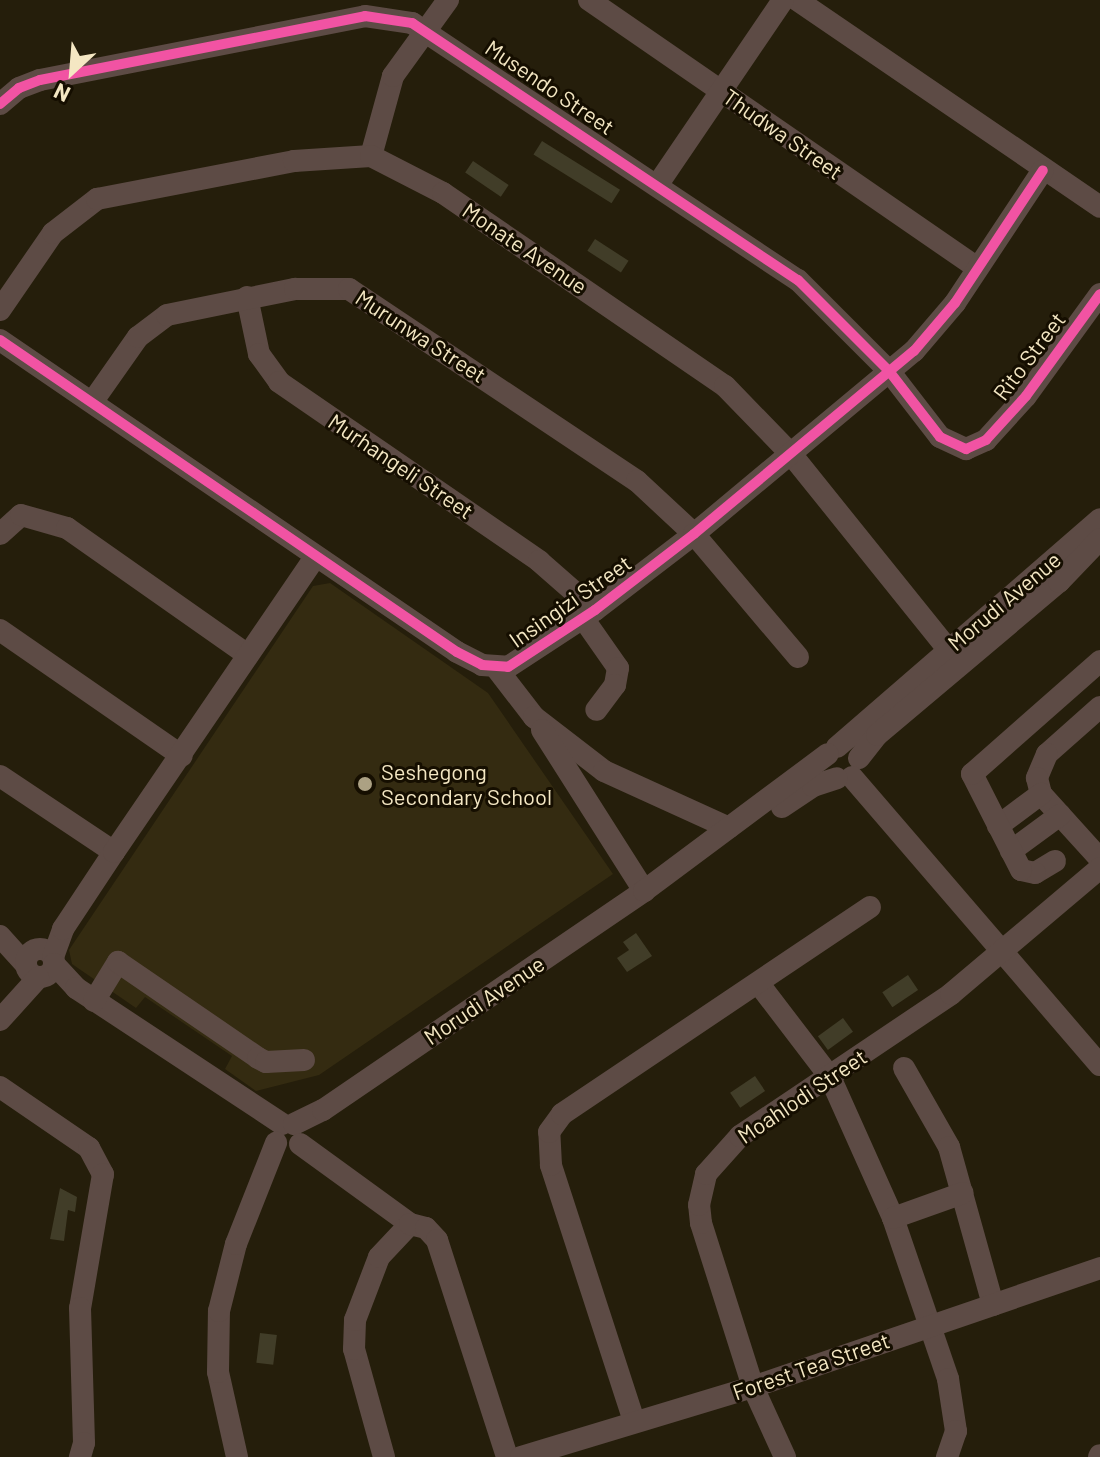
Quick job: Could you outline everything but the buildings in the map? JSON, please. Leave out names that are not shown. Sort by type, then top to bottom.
[{"type":"street","points":[[0,310],[53,233],[97,199],[294,161],[371,156],[393,76],[448,0]]},
{"type":"street","name":"Thudwa Street","points":[[589,0],[977,268]]},
{"type":"street","points":[[658,184],[783,0]]},
{"type":"street","points":[[797,0],[1100,207]]},
{"type":"street","name":"Musendo Street","points":[[0,104],[19,88],[40,80],[365,16],[394,17],[426,30],[813,291],[889,371],[940,437],[966,449],[986,440]]},
{"type":"street","name":"Monate Avenue","points":[[371,156],[443,193],[725,386],[791,454],[954,656]]},
{"type":"street","name":"Insingizi Street","points":[[0,340],[457,652],[497,669],[521,661],[589,614],[694,534],[889,371],[939,325],[1043,170]]},
{"type":"street","name":"Murunwa Street","points":[[93,401],[119,360],[154,322],[247,297],[323,286],[359,294],[637,481],[694,534],[798,657]]},
{"type":"street","name":"Rito Street","points":[[986,440],[1026,396],[1100,294]]},
{"type":"street","name":"Murhangeli Street","points":[[247,297],[259,354],[279,382],[539,561],[589,614],[618,668],[615,685],[596,710]]},
{"type":"street","points":[[0,534],[21,515],[67,528],[248,655]]},
{"type":"street","name":"Morudi Avenue","points":[[237,1457],[222,1400],[218,1327],[228,1267],[266,1174],[288,1136],[644,891],[805,790],[849,771],[877,735],[954,656],[1100,519]]},
{"type":"street","name":"Morudi Avenue","points":[[644,891],[954,656],[1059,582],[1100,539]]},
{"type":"street","points":[[0,1020],[316,556]]},
{"type":"street","points":[[0,630],[182,756]]},
{"type":"street","points":[[1055,861],[1028,873],[1011,851],[972,782],[977,765],[1100,661]]},
{"type":"street","points":[[497,669],[534,717],[644,891]]},
{"type":"street","points":[[1100,707],[1040,762],[1041,794],[1100,859]]},
{"type":"street","points":[[534,717],[604,771],[729,828]]},
{"type":"street","points":[[849,771],[828,771],[832,751],[848,746],[849,771],[1100,1065]]},
{"type":"street","points":[[0,776],[114,852]]},
{"type":"street","points":[[998,826],[1041,794]]},
{"type":"street","points":[[1011,851],[1060,815]]},
{"type":"street","name":"Moahlodi Street","points":[[785,1457],[753,1387],[701,1223],[700,1189],[724,1149],[1002,953],[1100,868]]},
{"type":"street","points":[[634,1421],[547,1150],[549,1132],[562,1114],[870,907]]},
{"type":"street","points":[[0,936],[437,1240],[507,1457]]},
{"type":"street","points":[[85,994],[118,962],[258,1058],[266,1062],[304,1060]]},
{"type":"street","points":[[759,984],[830,1077],[893,1218],[931,1325],[956,1414],[956,1431],[947,1457]]},
{"type":"street","points":[[904,1068],[949,1147],[993,1305]]},
{"type":"street","points":[[0,1087],[96,1155],[102,1188],[80,1308],[84,1443],[80,1457]]},
{"type":"street","points":[[893,1218],[963,1193]]},
{"type":"street","points":[[384,1457],[354,1349],[355,1320],[379,1257],[418,1226]]},
{"type":"street","name":"Forest Tea Street","points":[[521,1457],[753,1387],[1100,1268]]},
{"type":"shaded area","name":"Seshegong Secondary School","points":[[330,583],[488,693],[613,874],[319,1075],[256,1091],[225,1069],[232,1056],[145,997],[136,1008],[72,964],[69,950],[313,586]]},
{"type":"cycle path","points":[[0,104],[19,88],[40,80],[365,16],[412,23],[798,280],[889,371],[940,437],[966,449],[986,440],[1026,396],[1100,294]]},
{"type":"cycle path","points":[[0,340],[457,652],[482,665],[508,667],[595,610],[694,534],[914,351],[955,303],[1043,170]]},
{"type":"place","name":"Seshegong Secondary School","points":[[365,784]]}]
